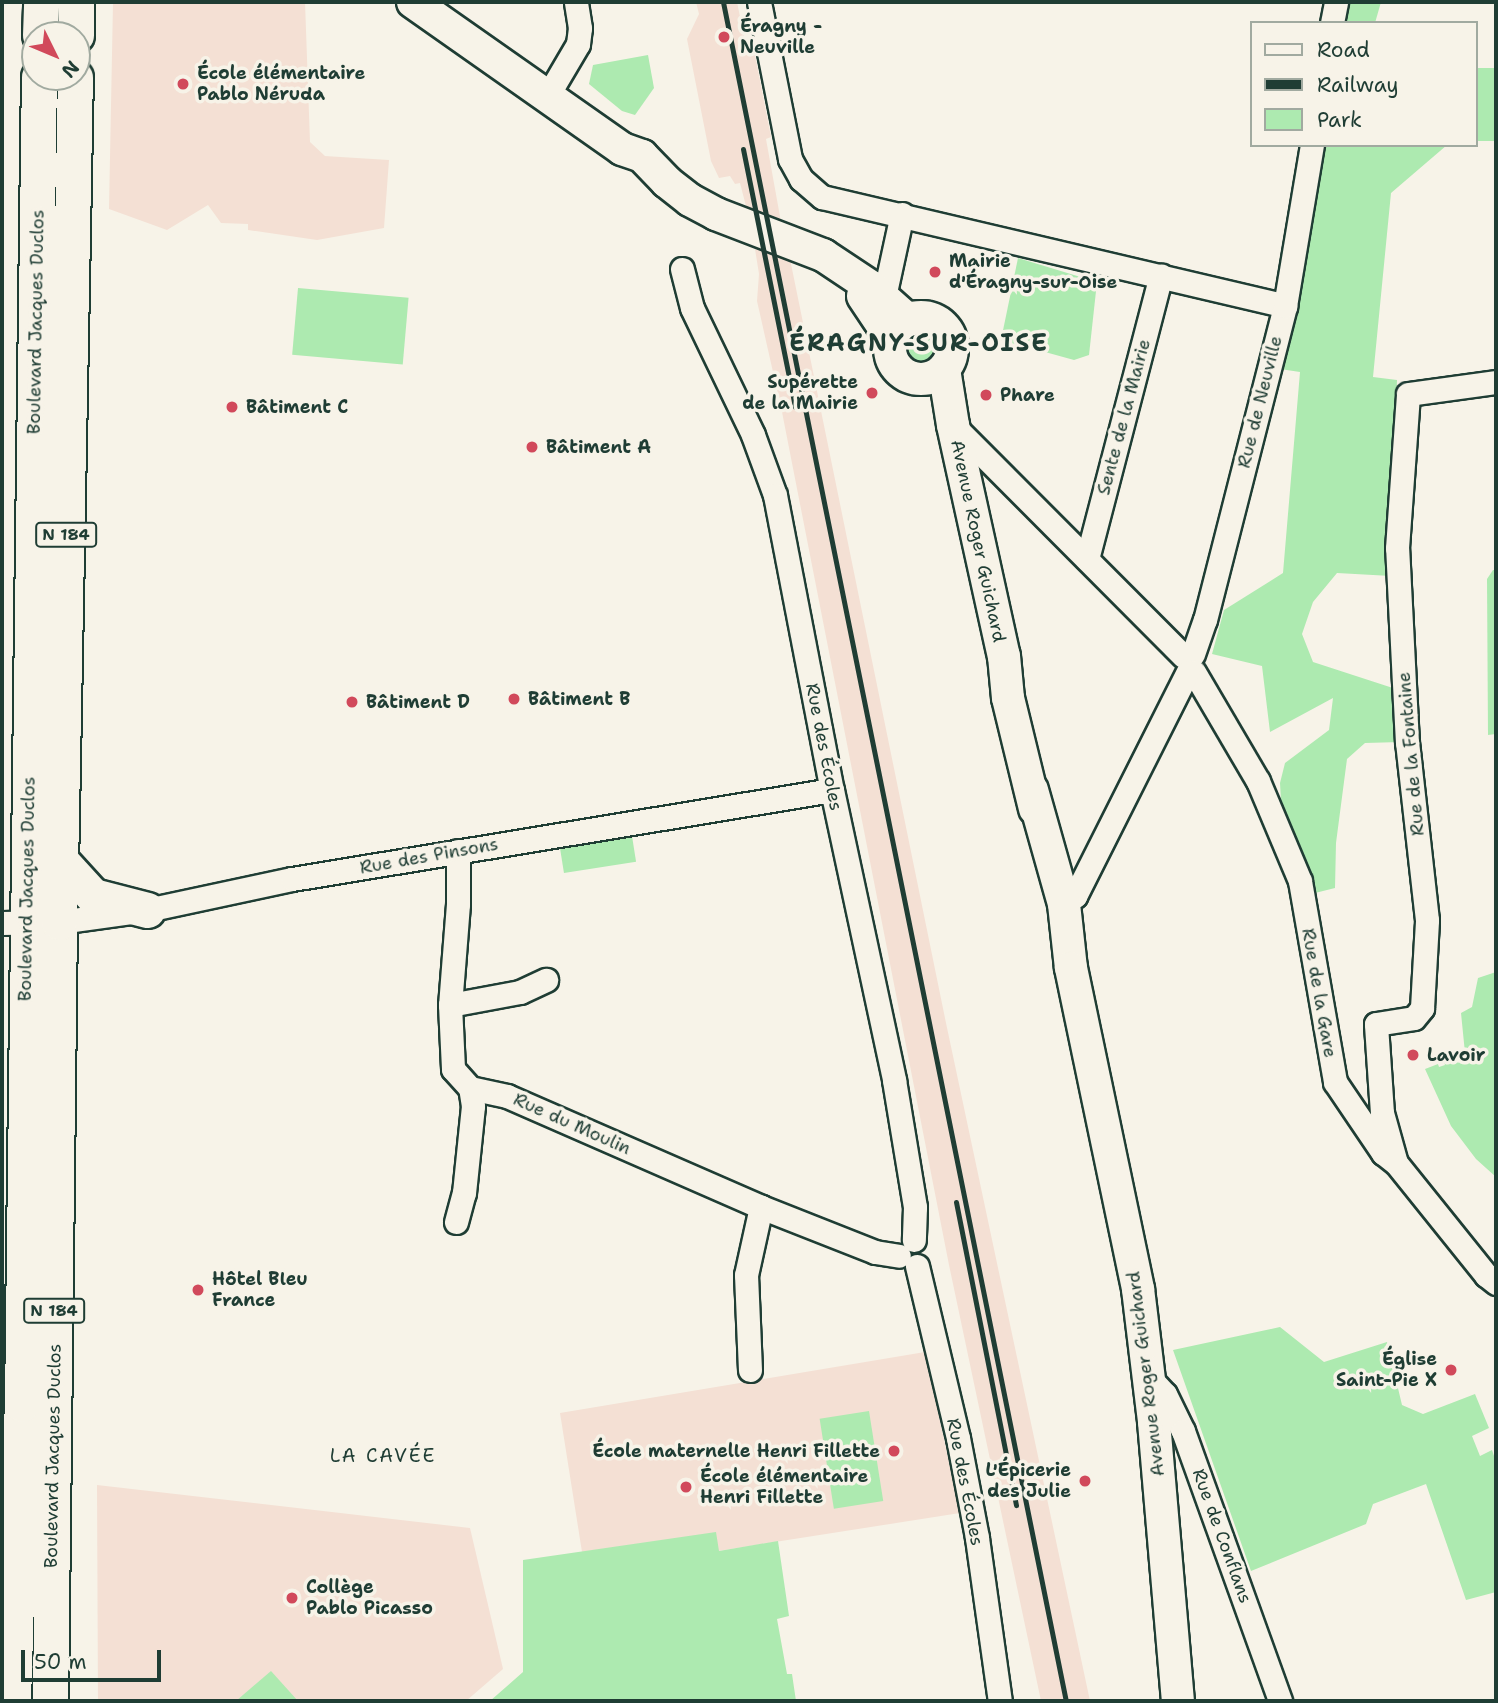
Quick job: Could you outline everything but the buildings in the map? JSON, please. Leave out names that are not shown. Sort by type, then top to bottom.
[{"type":"main road","points":[[40,21],[41,2]]},
{"type":"main road","points":[[76,2],[76,21]]},
{"type":"main road","points":[[413,2],[622,149],[642,156],[667,182],[690,200],[716,214],[823,254],[884,298],[900,329],[891,357],[901,372],[919,379],[936,374],[952,350],[946,330],[929,318],[900,329]]},
{"type":"main road","name":"Boulevard Jacques Duclos","points":[[12,1701],[22,1404],[23,926],[28,848],[39,91]]},
{"type":"main road","name":"Boulevard Jacques Duclos","points":[[23,926],[61,861],[75,91]]},
{"type":"main road","points":[[622,149],[631,167],[692,214],[717,227],[791,252],[846,282],[900,329]]},
{"type":"main road","name":"Avenue Roger Guichard","points":[[936,374],[953,425],[1004,656],[1008,698],[1064,902],[1071,968],[1138,1289],[1149,1377],[1178,1701]]},
{"type":"main road","name":"Avenue Roger Guichard","points":[[1030,779],[1049,906],[1071,968]]},
{"type":"main road","points":[[61,861],[93,896],[147,910]]},
{"type":"main road","points":[[1044,867],[1055,900],[1064,902]]},
{"type":"main road","name":"Boulevard Jacques Duclos","points":[[23,926],[58,1001],[50,1701]]},
{"type":"street","points":[[548,95],[571,61],[578,44],[580,28],[576,2]]},
{"type":"street","points":[[760,2],[793,169],[822,197],[838,203],[902,214],[1285,306]]},
{"type":"street","points":[[1332,21],[1336,2]]},
{"type":"street","name":"Rue de Neuville","points":[[1064,902],[1075,896],[1189,664],[1205,620],[1285,306],[1312,147]]},
{"type":"street","points":[[884,298],[902,214]]},
{"type":"street","name":"Rue des Écoles","points":[[682,269],[692,307],[715,361],[753,435],[775,495],[832,790],[894,1080],[915,1207],[910,1254],[958,1438],[977,1538],[1000,1701]]},
{"type":"street","name":"Sente de la Mairie","points":[[1087,559],[1160,275]]},
{"type":"street","name":"Rue de la Fontaine","points":[[1396,1164],[1382,1113],[1376,1024],[1414,1018],[1422,1008],[1427,933],[1407,743],[1397,548],[1408,394],[1496,382]]},
{"type":"street","name":"Rue de la Gare","points":[[953,425],[1189,664],[1258,781],[1300,881],[1335,1082],[1383,1153],[1396,1164],[1486,1275],[1496,1283]]},
{"type":"street","name":"Rue des Pinsons","points":[[23,926],[147,910],[252,887],[832,790]]},
{"type":"street","points":[[456,1222],[464,1193],[473,1106],[470,1088],[453,1069],[450,1005],[458,904],[458,851]]},
{"type":"street","points":[[450,1005],[520,992],[546,980]]},
{"type":"street","name":"Rue du Moulin","points":[[470,1088],[507,1096],[761,1207],[875,1252],[910,1254]]},
{"type":"street","points":[[750,1370],[746,1275],[761,1207]]},
{"type":"street","name":"Rue de Conflans","points":[[1149,1377],[1166,1394],[1183,1431],[1280,1701]]},
{"type":"shaded area","points":[[113,2],[305,2],[310,142],[325,156],[389,160],[384,228],[317,240],[248,230],[248,224],[221,223],[208,205],[167,230],[109,209]]},
{"type":"shaded area","points":[[696,2],[737,2],[747,51],[754,50],[771,137],[766,139],[781,222],[747,210],[740,183],[735,184],[730,176],[719,178],[711,161],[687,39],[699,14]]},
{"type":"shaded area","points":[[755,249],[790,259],[946,1023],[1090,1701],[1041,1701],[949,1265],[782,412],[757,301],[759,274]]},
{"type":"shaded area","points":[[925,1352],[960,1513],[718,1551],[715,1533],[582,1552],[560,1413]]},
{"type":"shaded area","name":"Collège Pablo Picasso","points":[[97,1485],[470,1528],[503,1669],[466,1701],[98,1701]]},
{"type":"green space","points":[[1347,2],[1381,2],[1376,21],[1344,21]]},
{"type":"green space","points":[[648,55],[654,88],[635,115],[622,111],[589,84],[593,65]]},
{"type":"green space","points":[[1477,68],[1496,68],[1496,141],[1477,141]]},
{"type":"green space","points":[[1325,147],[1445,147],[1391,193],[1373,377],[1397,380],[1391,576],[1337,573],[1313,602],[1302,634],[1313,662],[1399,690],[1401,742],[1365,743],[1347,759],[1336,843],[1335,888],[1315,893],[1304,862],[1282,818],[1280,783],[1285,763],[1329,730],[1333,698],[1270,732],[1262,666],[1212,654],[1224,610],[1283,573],[1300,372],[1280,369],[1301,293]]},
{"type":"green space","points":[[1018,258],[1097,282],[1089,355],[1074,360],[1001,340]]},
{"type":"green space","points":[[298,288],[409,298],[403,364],[292,355]]},
{"type":"green space","points":[[921,334],[932,338],[936,349],[932,360],[921,364],[910,360],[906,349],[910,338]]},
{"type":"green space","points":[[1493,570],[1496,570],[1496,734],[1488,735],[1487,579]]},
{"type":"green space","points":[[632,836],[636,862],[564,873],[560,847]]},
{"type":"green space","points":[[1496,972],[1496,1177],[1476,1159],[1451,1126],[1425,1069],[1438,1064],[1439,1067],[1445,1065],[1444,1062],[1465,1053],[1461,1013],[1472,1007],[1478,978]]},
{"type":"green space","points":[[1280,1327],[1324,1362],[1387,1342],[1402,1405],[1423,1414],[1475,1394],[1489,1428],[1472,1436],[1480,1456],[1492,1450],[1496,1462],[1496,1592],[1466,1600],[1426,1484],[1373,1504],[1366,1524],[1251,1571],[1173,1350]]},
{"type":"green space","points":[[869,1411],[883,1501],[834,1509],[820,1419]]},
{"type":"green space","points":[[716,1532],[719,1551],[778,1541],[789,1616],[777,1619],[787,1674],[792,1674],[796,1701],[490,1701],[523,1672],[523,1560]]},
{"type":"green space","points":[[271,1671],[298,1701],[236,1701]]},
{"type":"railway","points":[[723,2],[1066,1701]]},
{"type":"railway","points":[[743,149],[795,407]]},
{"type":"railway","points":[[956,1202],[1016,1505]]},
{"type":"place","name":"Éragny - Neuville","points":[[724,37]]},
{"type":"place","name":"École élémentaire Pablo Néruda","points":[[183,84]]},
{"type":"place","name":"Mairie d'Éragny-sur-Oise","points":[[935,272]]},
{"type":"place","name":"Supérette de la Mairie","points":[[872,393]]},
{"type":"place","name":"Phare","points":[[986,395]]},
{"type":"place","name":"Bâtiment C","points":[[232,407]]},
{"type":"place","name":"Bâtiment A","points":[[532,447]]},
{"type":"place","name":"Bâtiment B","points":[[514,699]]},
{"type":"place","name":"Bâtiment D","points":[[352,702]]},
{"type":"place","name":"Lavoir","points":[[1413,1055]]},
{"type":"place","name":"Hôtel Bleu France","points":[[198,1290]]},
{"type":"place","name":"Église Saint-Pie X","points":[[1451,1370]]},
{"type":"place","name":"École maternelle Henri Fillette","points":[[894,1451]]},
{"type":"place","name":"L'Épicerie des Julie","points":[[1085,1481]]},
{"type":"place","name":"École élémentaire Henri Fillette","points":[[686,1487]]},
{"type":"place","name":"Collège Pablo Picasso","points":[[292,1598]]},
{"type":"district","name":"ÉRAGNY-SUR-OISE","points":[[919,344]]},
{"type":"district","name":"LA CAVÉE","points":[[383,1456]]}]
